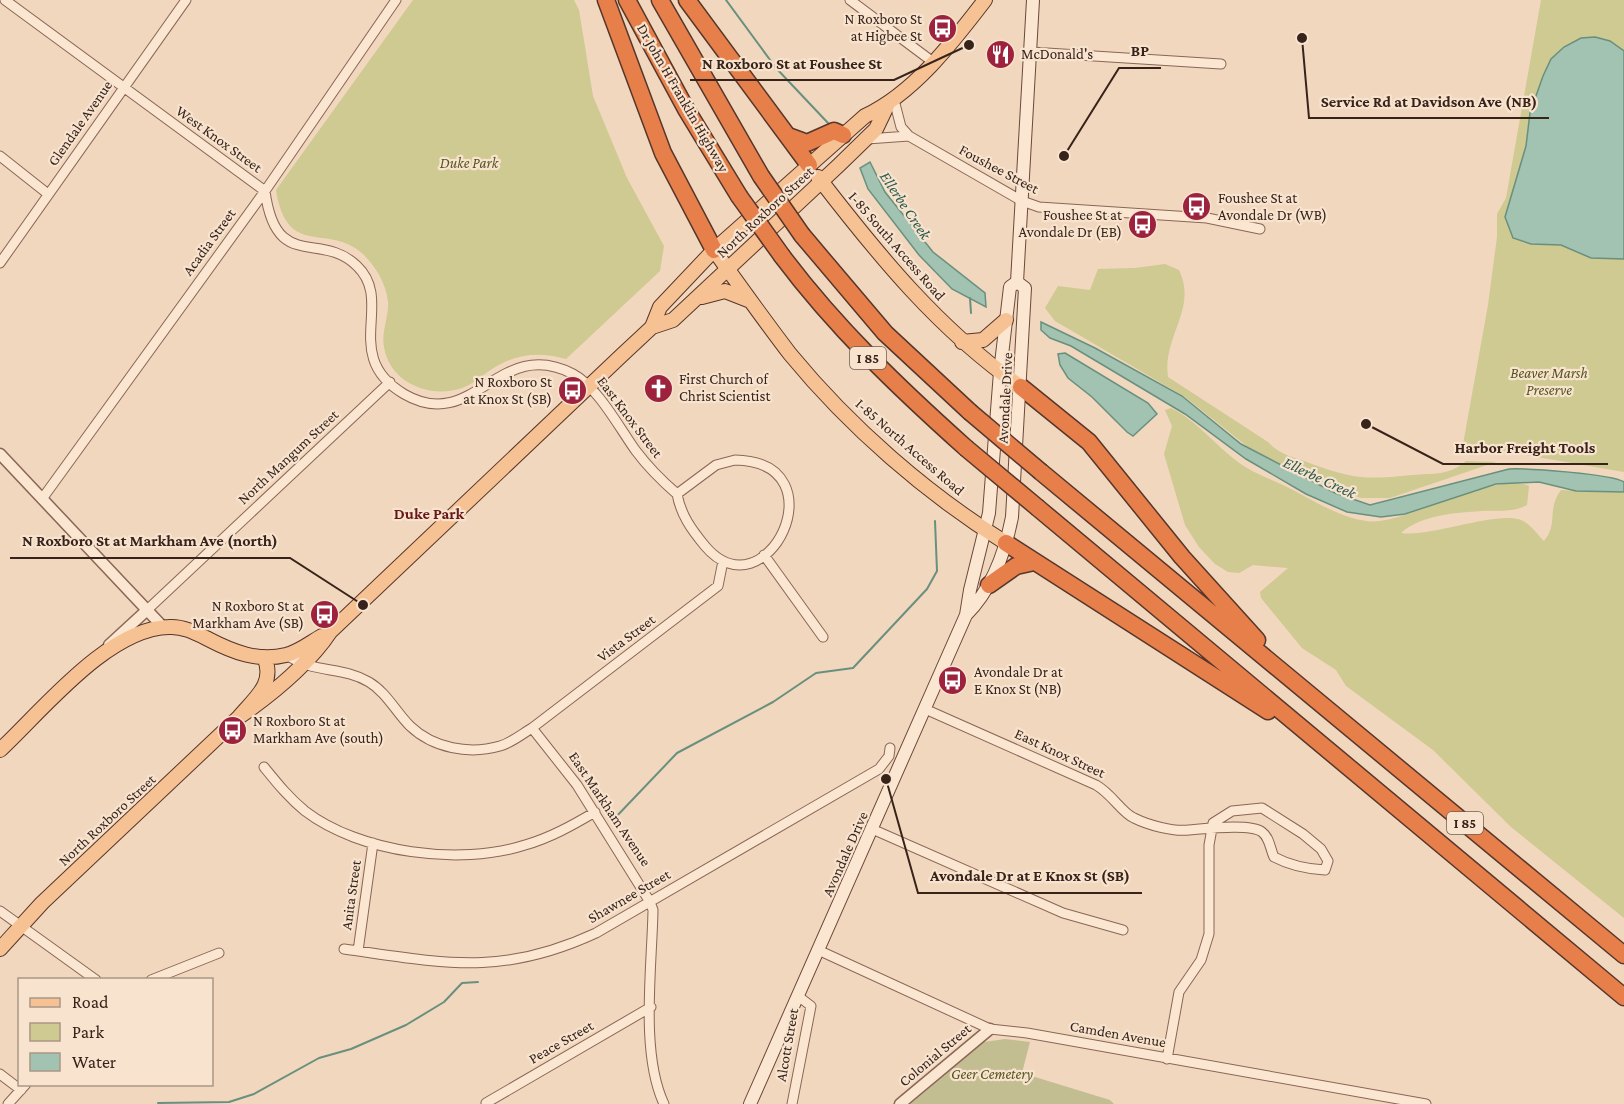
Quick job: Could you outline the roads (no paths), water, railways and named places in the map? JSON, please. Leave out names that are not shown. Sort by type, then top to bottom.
[{"type":"highway","points":[[606,0],[663,153],[714,250]]},
{"type":"highway","name":"Dr John H Franklin Highway","points":[[627,0],[686,109],[739,196],[833,321],[873,364],[966,447],[1329,751]]},
{"type":"highway","name":"Dr John H Franklin Highway","points":[[660,0],[761,176],[802,235],[885,333],[970,412],[1305,690]]},
{"type":"highway","points":[[687,0],[809,165]]},
{"type":"highway","points":[[788,136],[807,143],[834,131],[843,135]]},
{"type":"highway","points":[[1021,387],[1089,442],[1214,594],[1305,690]]},
{"type":"highway","points":[[1006,543],[1151,634],[1329,751]]},
{"type":"highway","points":[[989,585],[1016,566],[1034,562]]},
{"type":"highway","name":"I 85","points":[[1305,690],[1624,955]]},
{"type":"highway","name":"I 85","points":[[1329,751],[1624,996]]},
{"type":"main road","name":"North Roxboro Street","points":[[239,717],[261,701],[301,665],[330,632],[652,327],[660,307],[714,250],[865,116],[890,103],[933,62],[985,0]]},
{"type":"main road","name":"Avondale Drive","points":[[1017,282],[1033,0]]},
{"type":"main road","name":"North Roxboro Street","points":[[652,327],[673,320],[822,182],[876,129],[890,103]]},
{"type":"main road","name":"I-85 South Access Road","points":[[809,165],[898,277],[963,342],[1021,387]]},
{"type":"main road","name":"I-85 North Access Road","points":[[714,250],[791,355],[861,430],[985,530],[1006,543]]},
{"type":"main road","name":"Avondale Drive","points":[[750,1104],[966,615],[989,513],[1000,372],[1010,287],[1017,282]]},
{"type":"main road","name":"Avondale Drive","points":[[966,615],[982,599],[989,585],[1006,543],[1012,518],[1025,288],[1017,282]]},
{"type":"main road","points":[[697,299],[724,291],[739,294],[752,302]]},
{"type":"main road","points":[[963,342],[983,340],[1006,320]]},
{"type":"main road","points":[[163,627],[238,661],[266,662],[288,668],[301,665]]},
{"type":"main road","name":"North Mangum Street","points":[[4,746],[102,653],[135,634],[163,627]]},
{"type":"main road","points":[[266,662],[287,655],[330,632]]},
{"type":"main road","name":"North Roxboro Street","points":[[0,950],[20,926],[239,717],[264,687],[269,677],[266,662]]},
{"type":"street","name":"West Knox Street","points":[[5,0],[16,3],[123,88],[266,190],[272,220],[289,240],[306,249],[341,256],[355,264],[365,275],[373,299],[369,328],[370,347],[380,372],[390,382]]},
{"type":"street","name":"Glendale Avenue","points":[[0,263],[186,0]]},
{"type":"street","name":"Acadia Street","points":[[42,499],[266,190],[396,0]]},
{"type":"street","points":[[850,0],[933,62]]},
{"type":"street","points":[[1031,52],[1221,64]]},
{"type":"street","points":[[890,103],[901,127],[909,136]]},
{"type":"street","points":[[865,139],[909,136]]},
{"type":"street","name":"Foushee Street","points":[[909,136],[1022,201],[1039,207],[1207,218],[1260,229]]},
{"type":"street","points":[[0,156],[48,194]]},
{"type":"street","name":"East Knox Street","points":[[390,382],[398,390],[417,399],[455,402],[473,395],[510,370],[535,364],[566,371],[589,387],[656,476],[677,494]]},
{"type":"street","name":"North Mangum Street","points":[[102,653],[390,382]]},
{"type":"street","points":[[0,454],[163,627]]},
{"type":"street","points":[[744,460],[767,467],[787,491],[789,506],[785,531],[775,547],[764,555],[745,563],[723,561],[711,553],[681,513],[677,494],[722,463],[744,460]]},
{"type":"street","points":[[764,555],[823,637]]},
{"type":"street","name":"Vista Street","points":[[532,728],[718,586],[723,561]]},
{"type":"street","points":[[287,655],[301,665],[354,674],[370,683],[424,738],[438,744],[477,751],[501,746],[532,728]]},
{"type":"street","name":"East Knox Street","points":[[925,709],[1096,785],[1109,792],[1133,818],[1178,830],[1211,828],[1262,831],[1269,839],[1274,857],[1288,864],[1325,870],[1328,861],[1321,849],[1280,816],[1262,808],[1232,811],[1216,820],[1211,828]]},
{"type":"street","name":"East Markham Avenue","points":[[532,728],[595,812],[653,910],[652,1063],[664,1104]]},
{"type":"street","name":"Shawnee Street","points":[[344,949],[440,963],[505,962],[549,953],[581,940],[650,902],[879,769],[889,756],[890,748]]},
{"type":"street","points":[[264,767],[293,800],[314,817],[373,843],[415,853],[475,854],[525,845],[568,828],[595,812]]},
{"type":"street","points":[[1167,1059],[1179,992],[1201,960],[1209,934],[1211,828]]},
{"type":"street","points":[[872,829],[1063,913],[1123,930]]},
{"type":"street","name":"Anita Street","points":[[358,951],[373,843]]},
{"type":"street","points":[[0,911],[93,978]]},
{"type":"street","name":"Camden Avenue","points":[[818,950],[990,1029],[1027,1033],[1426,1104]]},
{"type":"street","points":[[156,978],[219,953]]},
{"type":"street","name":"Alcott Street","points":[[792,1104],[811,1006],[798,996]]},
{"type":"street","name":"Peace Street","points":[[486,1103],[651,1007]]},
{"type":"street","name":"Colonial Street","points":[[900,1104],[990,1029]]},
{"type":"street","points":[[0,1074],[18,1084]]},
{"type":"street","points":[[8,1104],[24,1087]]},
{"type":"water","points":[[1595,37],[1610,41],[1624,51],[1624,259],[1591,258],[1561,245],[1531,244],[1513,238],[1505,217],[1526,146],[1530,113],[1551,59],[1564,47],[1581,38]]},
{"type":"water","points":[[870,162],[885,192],[933,252],[985,293],[986,307],[952,289],[919,255],[868,189],[860,168]]},
{"type":"water","points":[[1041,322],[1095,348],[1182,396],[1241,444],[1335,493],[1370,505],[1509,469],[1604,476],[1624,482],[1624,492],[1576,491],[1539,482],[1496,484],[1405,514],[1381,517],[1347,512],[1306,494],[1246,459],[1185,414],[1071,346],[1050,338],[1041,330]]},
{"type":"water","points":[[1065,353],[1148,403],[1157,414],[1133,436],[1092,397],[1068,378],[1060,365],[1058,354]]},
{"type":"waterway","name":"Ellerbe Creek","points":[[726,0],[776,68],[828,123]]},
{"type":"waterway","points":[[970,298],[971,313]]},
{"type":"waterway","points":[[614,819],[677,753],[773,702],[816,673],[853,668],[927,589],[937,571],[935,521]]},
{"type":"waterway","points":[[158,1103],[229,1102],[254,1094],[319,1058],[351,1049],[406,1025],[444,1002],[462,983],[478,982]]},
{"type":"place","name":"N Roxboro St at Higbee St","points":[[943,28]]},
{"type":"place","name":"Service Rd at Davidson Ave (NB)","points":[[1302,38]]},
{"type":"place","name":"N Roxboro St at Foushee St","points":[[969,45]]},
{"type":"place","name":"McDonald's","points":[[1000,54]]},
{"type":"place","name":"BP","points":[[1064,156]]},
{"type":"place","name":"Foushee St at Avondale Dr (WB)","points":[[1197,207]]},
{"type":"place","name":"Foushee St at Avondale Dr (EB)","points":[[1143,224]]},
{"type":"place","name":"First Church of Christ Scientist","points":[[658,388]]},
{"type":"place","name":"N Roxboro St at Knox St (SB)","points":[[573,391]]},
{"type":"place","name":"Harbor Freight Tools","points":[[1366,424]]},
{"type":"place","name":"N Roxboro St at Markham Ave (north)","points":[[363,605]]},
{"type":"place","name":"N Roxboro St at Markham Ave (SB)","points":[[325,615]]},
{"type":"place","name":"Avondale Dr at E Knox St (NB)","points":[[953,681]]},
{"type":"place","name":"N Roxboro St at Markham Ave (south)","points":[[232,730]]},
{"type":"place","name":"Avondale Dr at E Knox St (SB)","points":[[886,779]]},
{"type":"district","name":"Duke Park","points":[[429,513]]},
{"type":"park label","name":"Beaver Marsh Preserve","points":[[1549,382]]},
{"type":"park label","name":"Geer Cemetery","points":[[992,1074]]}]
